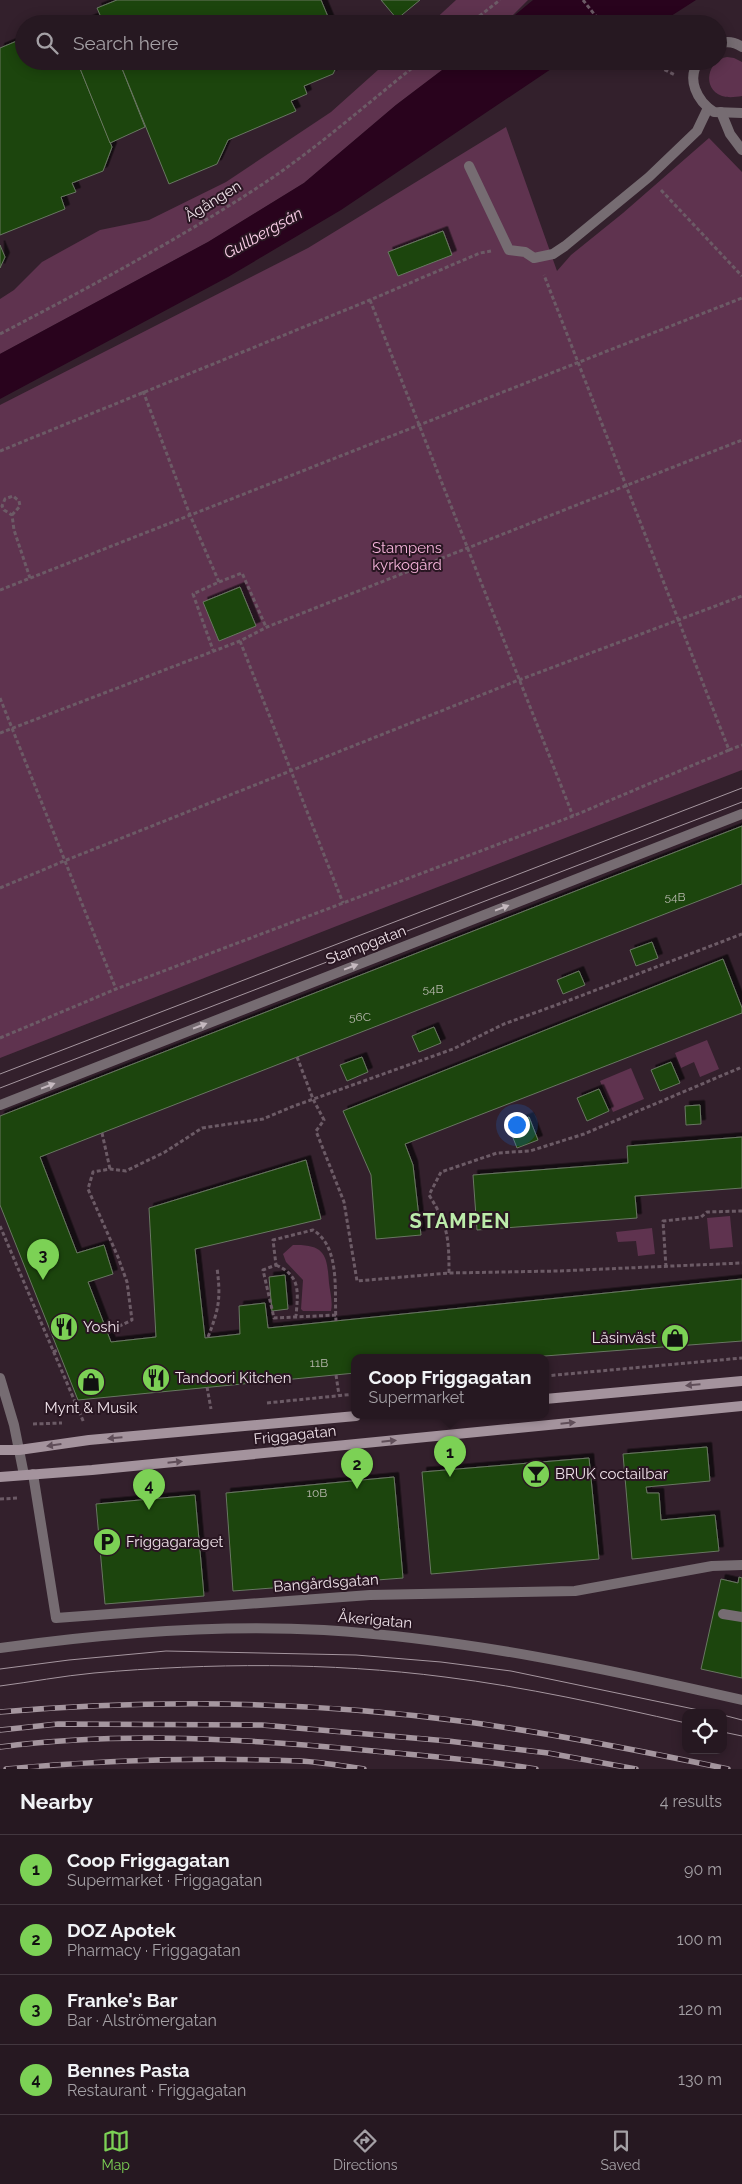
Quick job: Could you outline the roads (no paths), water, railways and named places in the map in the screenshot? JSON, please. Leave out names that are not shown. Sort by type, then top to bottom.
[{"type":"main road","points":[[549,1399],[742,1381]]},
{"type":"main road","name":"Friggagatan","points":[[0,1477],[92,1470],[742,1406]]},
{"type":"main road","name":"Friggagatan","points":[[0,1450],[19,1450],[88,1440],[351,1416]]},
{"type":"street","points":[[727,42],[742,46]]},
{"type":"street","points":[[694,70],[696,95],[708,108],[714,112],[742,113]]},
{"type":"street","points":[[469,166],[509,250],[525,252],[534,258],[553,254],[649,177],[697,131],[708,108]]},
{"type":"street","points":[[722,112],[730,134],[742,150]]},
{"type":"street","name":"Stampgatan","points":[[0,1105],[742,814]]},
{"type":"street","points":[[0,1378],[19,1450],[29,1475]]},
{"type":"street","name":"Bangårdsgatan","points":[[29,1475],[56,1618],[370,1594],[575,1591],[712,1566],[742,1565]]},
{"type":"street","points":[[723,1614],[742,1617]]},
{"type":"street","name":"Åkerigatan","points":[[0,1648],[138,1632],[267,1629],[324,1630],[450,1642],[518,1652],[594,1666],[742,1700]]},
{"type":"water","points":[[533,0],[696,0],[673,15],[515,15]]},
{"type":"water","name":"Gullbergsån","points":[[442,70],[550,70],[341,210],[228,277],[0,399],[0,354],[208,242],[304,183],[396,105]]},
{"type":"tram line","points":[[0,1074],[742,788]]},
{"type":"tram line","points":[[0,1088],[742,802]]},
{"type":"tram line","points":[[0,1669],[69,1660],[166,1651],[356,1655],[441,1662],[511,1671],[694,1709]]},
{"type":"tram line","points":[[0,1686],[94,1673],[181,1667],[270,1666],[358,1669],[445,1677],[506,1686],[682,1722]]},
{"type":"tram line","points":[[727,1716],[742,1720]]},
{"type":"tram line","points":[[727,1733],[742,1736]]},
{"type":"railway","points":[[0,1712],[117,1705],[176,1704],[293,1706],[351,1710],[410,1715],[501,1727],[598,1743],[728,1769]]},
{"type":"railway","points":[[0,1730],[58,1724],[262,1725],[448,1741],[548,1753],[636,1769]]},
{"type":"railway","points":[[0,1747],[93,1739],[187,1738],[327,1747],[496,1763],[536,1769]]},
{"type":"railway","points":[[6,1769],[79,1763],[189,1759],[308,1762],[364,1769]]},
{"type":"place","name":"Franke's Bar","points":[[43,1280]]},
{"type":"place","name":"Yoshi","points":[[64,1327]]},
{"type":"place","name":"Låsinväst","points":[[675,1338]]},
{"type":"place","name":"Tandoori Kitchen","points":[[156,1378]]},
{"type":"place","name":"Mynt & Musik","points":[[91,1382]]},
{"type":"place","name":"BRUK coctailbar","points":[[536,1474]]},
{"type":"place","name":"Coop Friggagatan","points":[[450,1477]]},
{"type":"place","name":"DOZ Apotek","points":[[357,1489]]},
{"type":"place","name":"Bennes Pasta","points":[[149,1510]]},
{"type":"place","name":"Friggagaraget","points":[[107,1542]]},
{"type":"district","name":"STAMPEN","points":[[460,1221]]},
{"type":"park label","name":"Stampens kyrkogård","points":[[407,556]]}]
